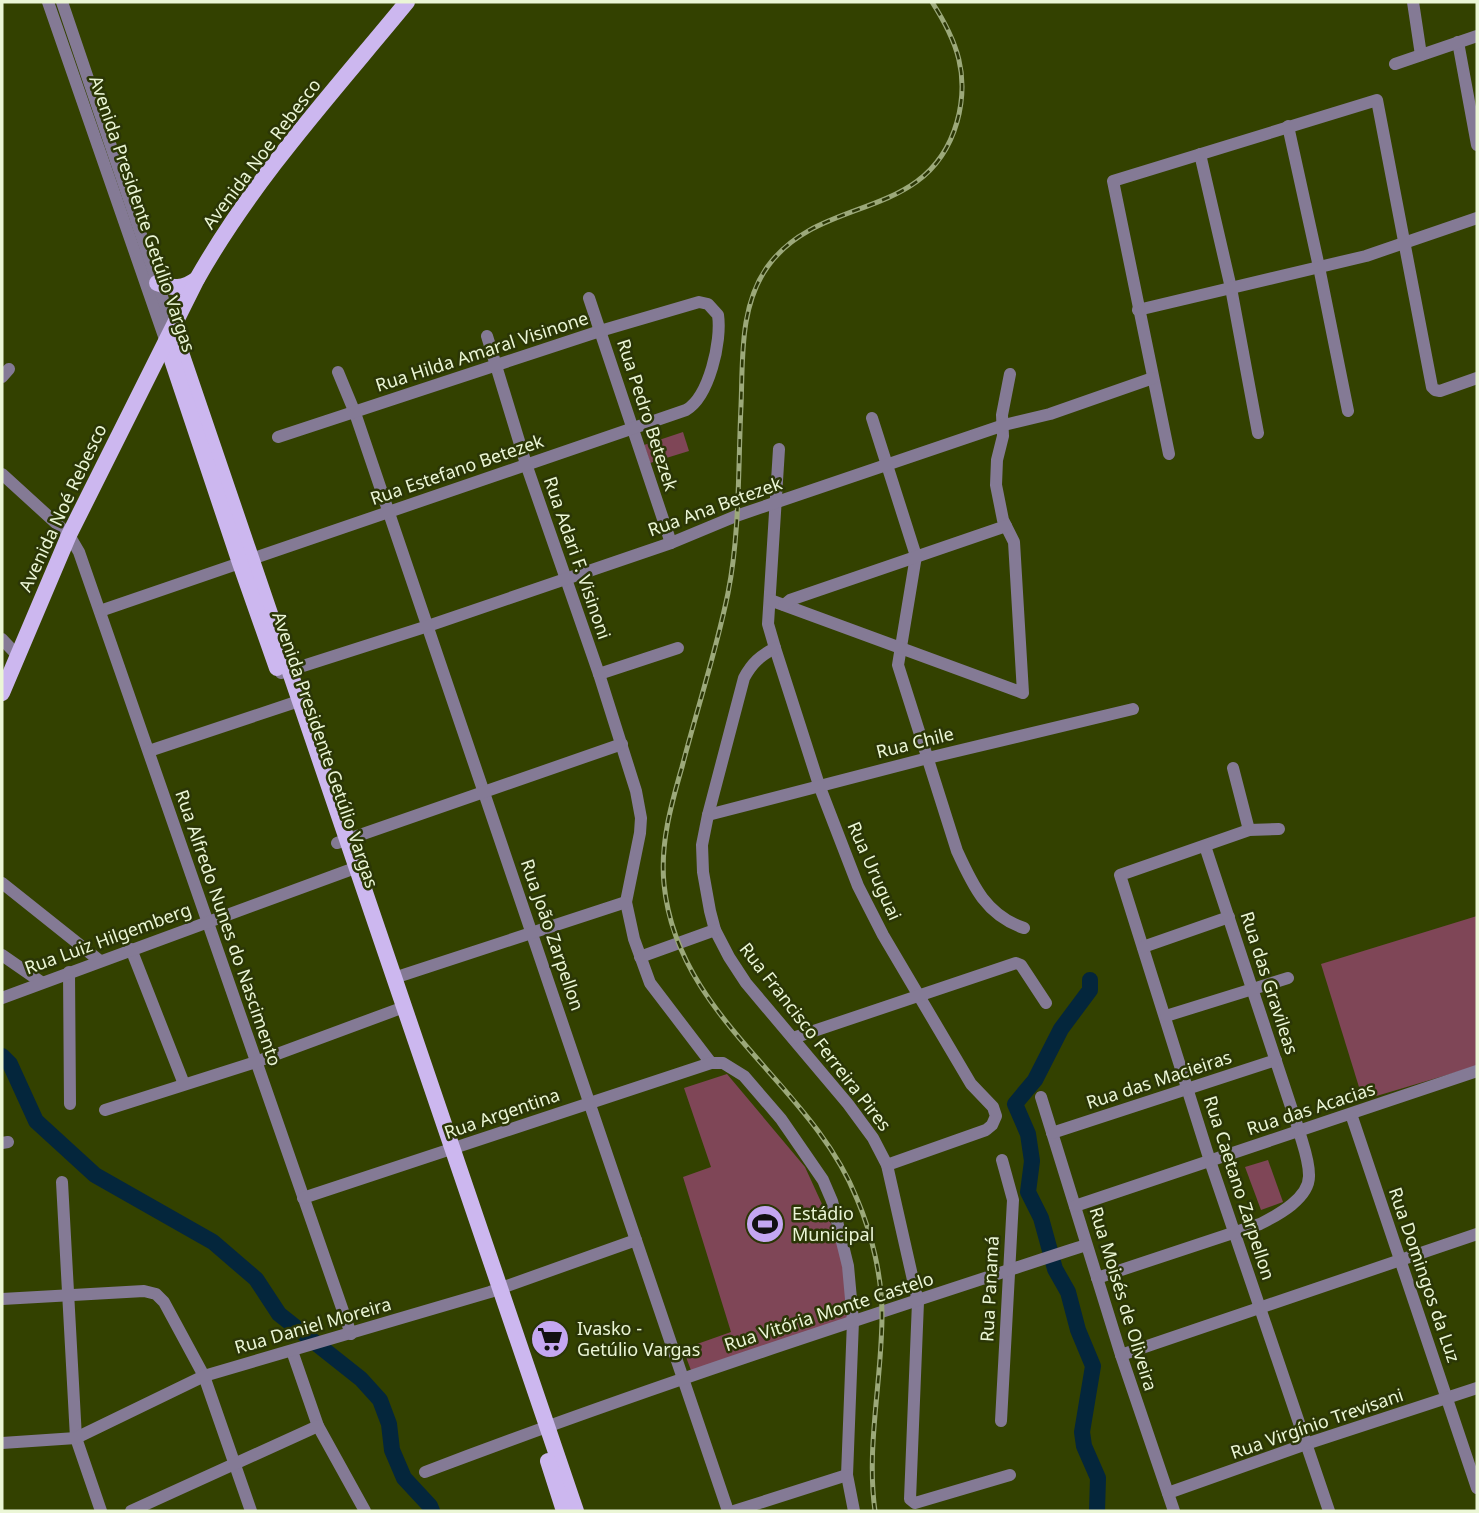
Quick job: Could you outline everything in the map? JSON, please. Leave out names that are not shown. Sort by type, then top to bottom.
[{"type":"main road","name":"Avenida Noe Rebesco","points":[[169,336],[197,279],[235,217],[407,2]]},
{"type":"main road","points":[[157,282],[167,287],[182,287],[197,279]]},
{"type":"main road","name":"Avenida Noé Rebesco","points":[[2,693],[69,535],[169,336]]},
{"type":"main road","name":"Avenida Presidente Getúlio Vargas","points":[[169,336],[542,1428],[576,1511]]},
{"type":"main road","name":"Avenida Presidente Getúlio Vargas","points":[[350,870],[394,978],[398,1009]]},
{"type":"main road","name":"Avenida Presidente Getúlio Vargas","points":[[542,1428],[564,1511]]},
{"type":"street","name":"Avenida Presidente Getúlio Vargas","points":[[48,2],[157,282],[169,336]]},
{"type":"street","name":"Avenida Presidente Getúlio Vargas","points":[[62,2],[111,166],[169,336]]},
{"type":"street","points":[[1413,2],[1421,55]]},
{"type":"street","points":[[1395,64],[1477,36]]},
{"type":"street","points":[[1458,42],[1477,145]]},
{"type":"street","points":[[1169,454],[1113,181],[1377,100],[1432,387],[1440,391],[1477,378]]},
{"type":"street","points":[[1288,126],[1320,267],[1348,411]]},
{"type":"street","points":[[1200,154],[1231,288],[1258,433]]},
{"type":"street","points":[[1138,310],[1366,256],[1477,218]]},
{"type":"street","name":"Rua Pedro Betezek","points":[[589,298],[671,543]]},
{"type":"street","name":"Rua Hilda Amaral Visinone","points":[[278,437],[600,331],[699,302],[713,308],[718,315],[719,333],[706,387],[699,400],[686,410]]},
{"type":"street","name":"Rua Adari F. Visinoni","points":[[487,336],[526,464],[599,674],[636,791],[640,833],[626,902]]},
{"type":"street","name":"Rua João Zarpellon","points":[[338,372],[355,413],[533,931],[728,1511]]},
{"type":"street","points":[[770,600],[1023,693],[1014,542],[1000,509],[996,485],[997,460],[1004,425],[1002,415],[1010,374]]},
{"type":"street","name":"Rua Ana Betezek","points":[[284,672],[671,543],[776,503],[1004,425],[1050,414],[1153,378]]},
{"type":"street","name":"Rua Estefano Betezek","points":[[100,611],[686,410]]},
{"type":"street","points":[[872,418],[916,556],[898,665],[957,851],[970,880],[995,914],[1024,928]]},
{"type":"street","name":"Rua Uruguai","points":[[779,449],[768,624],[819,785],[868,909],[971,1084],[993,1107],[996,1116],[986,1130],[887,1165]]},
{"type":"street","points":[[2,474],[69,535]]},
{"type":"street","points":[[784,605],[790,600],[1006,526]]},
{"type":"street","name":"Rua Alfredo Nunes do Nascimento","points":[[69,535],[79,552],[100,611],[351,1334]]},
{"type":"street","points":[[2,639],[17,655]]},
{"type":"street","points":[[599,674],[678,648]]},
{"type":"street","name":"Rua Francisco Ferreira Pires","points":[[775,648],[758,657],[744,678],[708,815],[702,845],[703,872],[715,930],[746,983],[848,1104],[873,1138],[887,1165],[918,1302],[909,1494],[915,1503],[1010,1475]]},
{"type":"street","points":[[149,751],[294,703]]},
{"type":"street","name":"Rua Chile","points":[[708,815],[819,785],[1132,709]]},
{"type":"street","points":[[341,842],[622,744]]},
{"type":"street","points":[[1233,768],[1249,830]]},
{"type":"street","points":[[1205,846],[1249,830],[1279,829]]},
{"type":"street","name":"Rua Caetano Zarpellon","points":[[1205,846],[1120,875],[1210,1161],[1329,1511]]},
{"type":"street","name":"Rua das Gravileas","points":[[1097,1278],[1235,1233],[1275,1216],[1303,1194],[1309,1183],[1310,1173],[1299,1130],[1205,846]]},
{"type":"street","name":"Rua Luiz Hilgemberg","points":[[2,998],[350,870]]},
{"type":"street","points":[[2,883],[100,961]]},
{"type":"street","points":[[394,978],[626,902],[640,957],[658,996],[711,1063],[723,1063],[744,1076],[781,1119],[823,1180],[832,1201],[844,1245],[853,1321],[847,1475],[854,1511]]},
{"type":"street","points":[[1143,947],[1229,917]]},
{"type":"street","points":[[640,957],[715,930]]},
{"type":"street","points":[[131,949],[184,1084]]},
{"type":"street","points":[[2,955],[41,982]]},
{"type":"street","points":[[793,1038],[1016,963],[1021,965],[1046,1003]]},
{"type":"street","points":[[69,972],[70,1104]]},
{"type":"street","points":[[1166,1016],[1288,978]]},
{"type":"street","points":[[105,1110],[256,1062],[398,1009]]},
{"type":"street","name":"Rua das Macieiras","points":[[1052,1133],[1276,1060]]},
{"type":"street","name":"Rua Argentina","points":[[303,1198],[711,1063]]},
{"type":"street","name":"Rua das Acacias","points":[[1075,1206],[1477,1071]]},
{"type":"street","name":"Rua Moisés de Oliveira","points":[[1041,1097],[1121,1356],[1174,1511]]},
{"type":"street","name":"Rua Domingos da Luz","points":[[1350,1114],[1477,1488]]},
{"type":"street","name":"Rua Panamá","points":[[1001,1421],[1013,1200],[1002,1160]]},
{"type":"street","points":[[62,1182],[76,1438],[101,1511]]},
{"type":"street","points":[[1121,1356],[1477,1234]]},
{"type":"street","name":"Rua Daniel Moreira","points":[[2,1443],[76,1438],[204,1376],[495,1290],[636,1240]]},
{"type":"street","name":"Rua Vitória Monte Castelo","points":[[425,1472],[542,1428],[853,1321],[1086,1245]]},
{"type":"street","points":[[2,1299],[144,1291],[156,1294],[164,1302],[204,1376],[251,1511]]},
{"type":"street","points":[[292,1351],[318,1426],[365,1511]]},
{"type":"street","name":"Rua Virgínio Trevisani","points":[[1168,1493],[1477,1388]]},
{"type":"street","points":[[131,1511],[318,1426]]},
{"type":"street","points":[[734,1511],[847,1475]]},
{"type":"shaded area","points":[[683,432],[689,451],[650,463],[644,445]]},
{"type":"shaded area","points":[[1477,916],[1477,1066],[1363,1100],[1321,964]]},
{"type":"shaded area","name":"Estádio Municipal","points":[[727,1074],[805,1167],[838,1239],[851,1317],[692,1373],[683,1349],[731,1332],[683,1177],[711,1167],[684,1088]]},
{"type":"shaded area","points":[[1268,1160],[1283,1202],[1261,1210],[1245,1167]]},
{"type":"waterway","points":[[1090,980],[1090,990],[1061,1029],[1035,1080],[1015,1104],[1028,1134],[1032,1161],[1028,1192],[1041,1218],[1055,1269],[1068,1292],[1078,1330],[1093,1366],[1082,1432],[1084,1446],[1098,1478],[1097,1511]]},
{"type":"waterway","points":[[2,1056],[10,1064],[36,1121],[95,1175],[213,1242],[256,1279],[279,1314],[361,1379],[380,1400],[389,1424],[392,1450],[404,1478],[432,1511]]},
{"type":"railway","points":[[875,1511],[872,1463],[882,1301],[867,1227],[857,1199],[836,1157],[809,1119],[719,1012],[693,974],[674,931],[663,869],[670,810],[718,637],[732,570],[738,500],[744,334],[752,298],[768,266],[790,243],[816,227],[898,193],[923,177],[943,154],[957,122],[961,105],[961,74],[954,45],[932,2]]},
{"type":"place","name":"Estádio Municipal","points":[[765,1224]]},
{"type":"place","name":"Ivasko - Getúlio Vargas","points":[[550,1339]]}]
